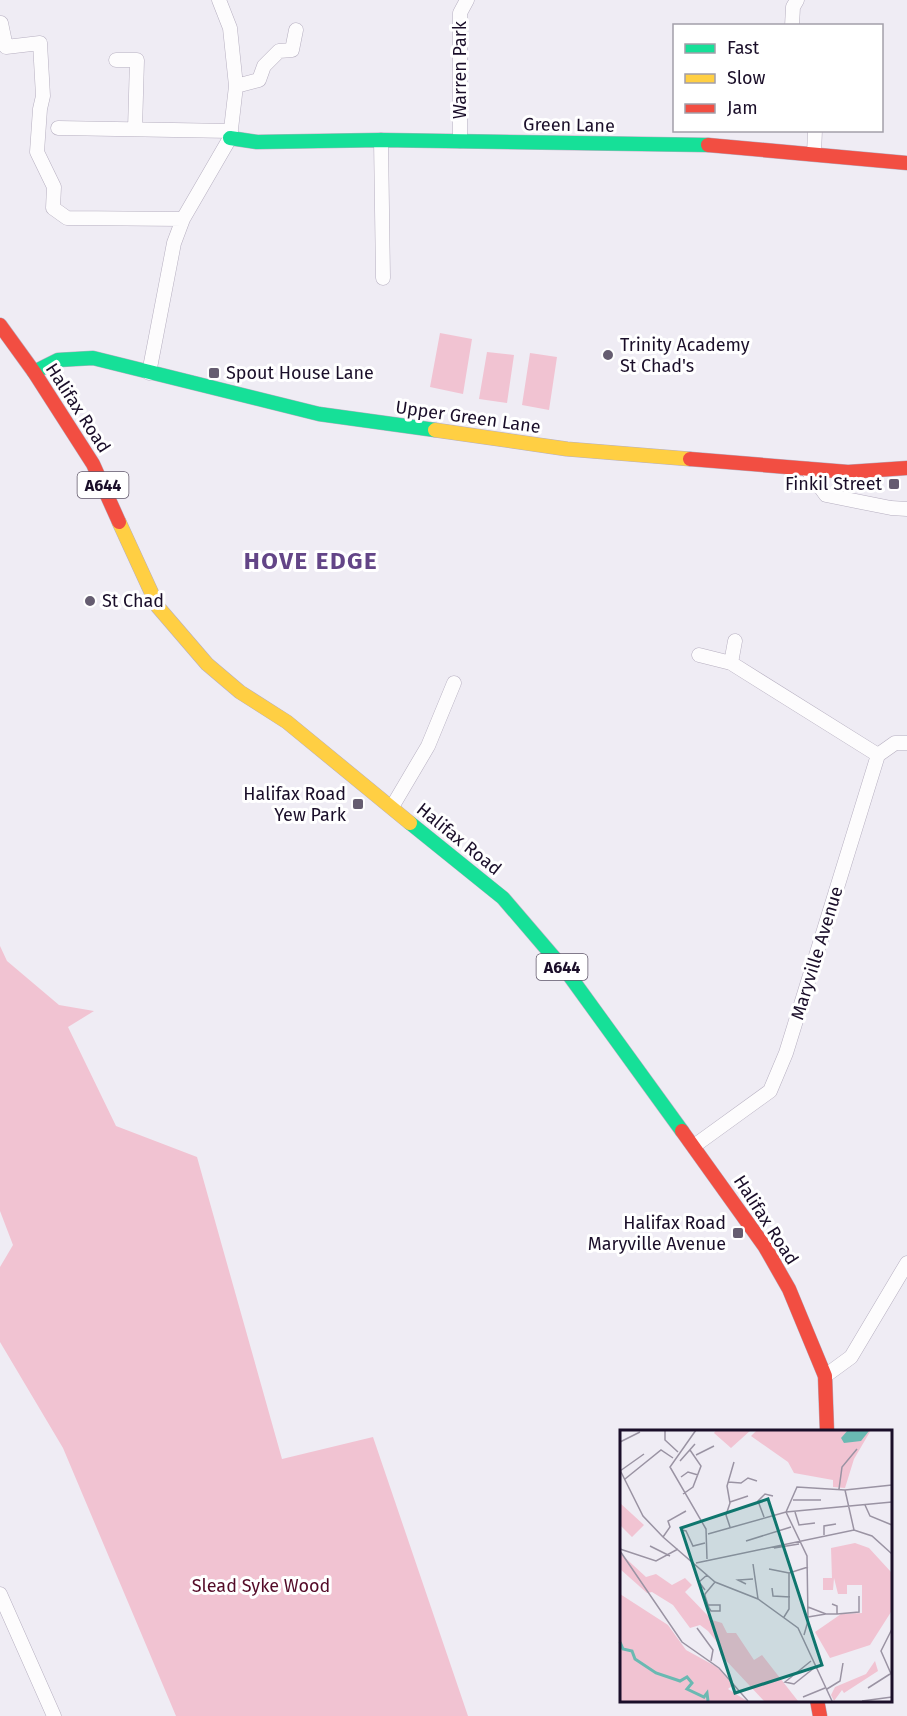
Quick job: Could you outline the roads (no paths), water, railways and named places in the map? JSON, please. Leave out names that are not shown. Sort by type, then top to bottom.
[{"type":"street","points":[[149,373],[174,243],[183,219],[230,134],[236,86],[230,28],[219,0]]},
{"type":"street","name":"Warren Park","points":[[460,141],[460,13],[467,0]]},
{"type":"street","points":[[792,24],[793,7],[797,0]]},
{"type":"street","points":[[1,23],[6,47],[40,42],[43,96],[37,152],[54,187],[53,207],[67,218],[183,219]]},
{"type":"street","points":[[236,86],[259,80],[264,66],[279,51],[292,50],[296,30]]},
{"type":"street","points":[[116,60],[137,60],[135,129]]},
{"type":"street","points":[[58,128],[230,134]]},
{"type":"street","points":[[814,154],[815,132]]},
{"type":"street","name":"Green Lane","points":[[230,134],[257,142],[381,140],[715,145],[907,163]]},
{"type":"street","points":[[381,140],[383,278]]},
{"type":"street","name":"Halifax Road","points":[[0,324],[93,464],[158,607],[207,664],[240,692],[287,722],[503,898],[569,975],[765,1247],[789,1289],[825,1376],[827,1430]]},
{"type":"street","name":"Upper Green Lane","points":[[34,372],[58,360],[93,358],[320,414],[581,451],[848,472],[907,468]]},
{"type":"street","points":[[807,469],[826,495],[907,509]]},
{"type":"street","points":[[731,663],[735,640]]},
{"type":"street","points":[[699,655],[731,663],[878,755],[895,743],[907,743]]},
{"type":"street","points":[[392,807],[428,746],[454,683]]},
{"type":"street","name":"Maryville Avenue","points":[[694,1146],[770,1090],[786,1053],[878,755]]},
{"type":"street","points":[[825,1376],[851,1357],[907,1263]]},
{"type":"street","points":[[0,1594],[54,1716]]},
{"type":"street","points":[[817,1701],[820,1716]]},
{"type":"place","name":"Trinity Academy St Chad's","points":[[608,355]]},
{"type":"place","name":"Spout House Lane","points":[[214,373]]},
{"type":"place","name":"Finkil Street","points":[[894,484]]},
{"type":"place","name":"St Chad","points":[[90,601]]},
{"type":"place","name":"Halifax Road Yew Park","points":[[358,804]]},
{"type":"place","name":"Halifax Road Maryville Avenue","points":[[738,1233]]},
{"type":"district","name":"HOVE EDGE","points":[[311,561]]},
{"type":"park label","name":"Slead Syke Wood","points":[[261,1586]]}]
